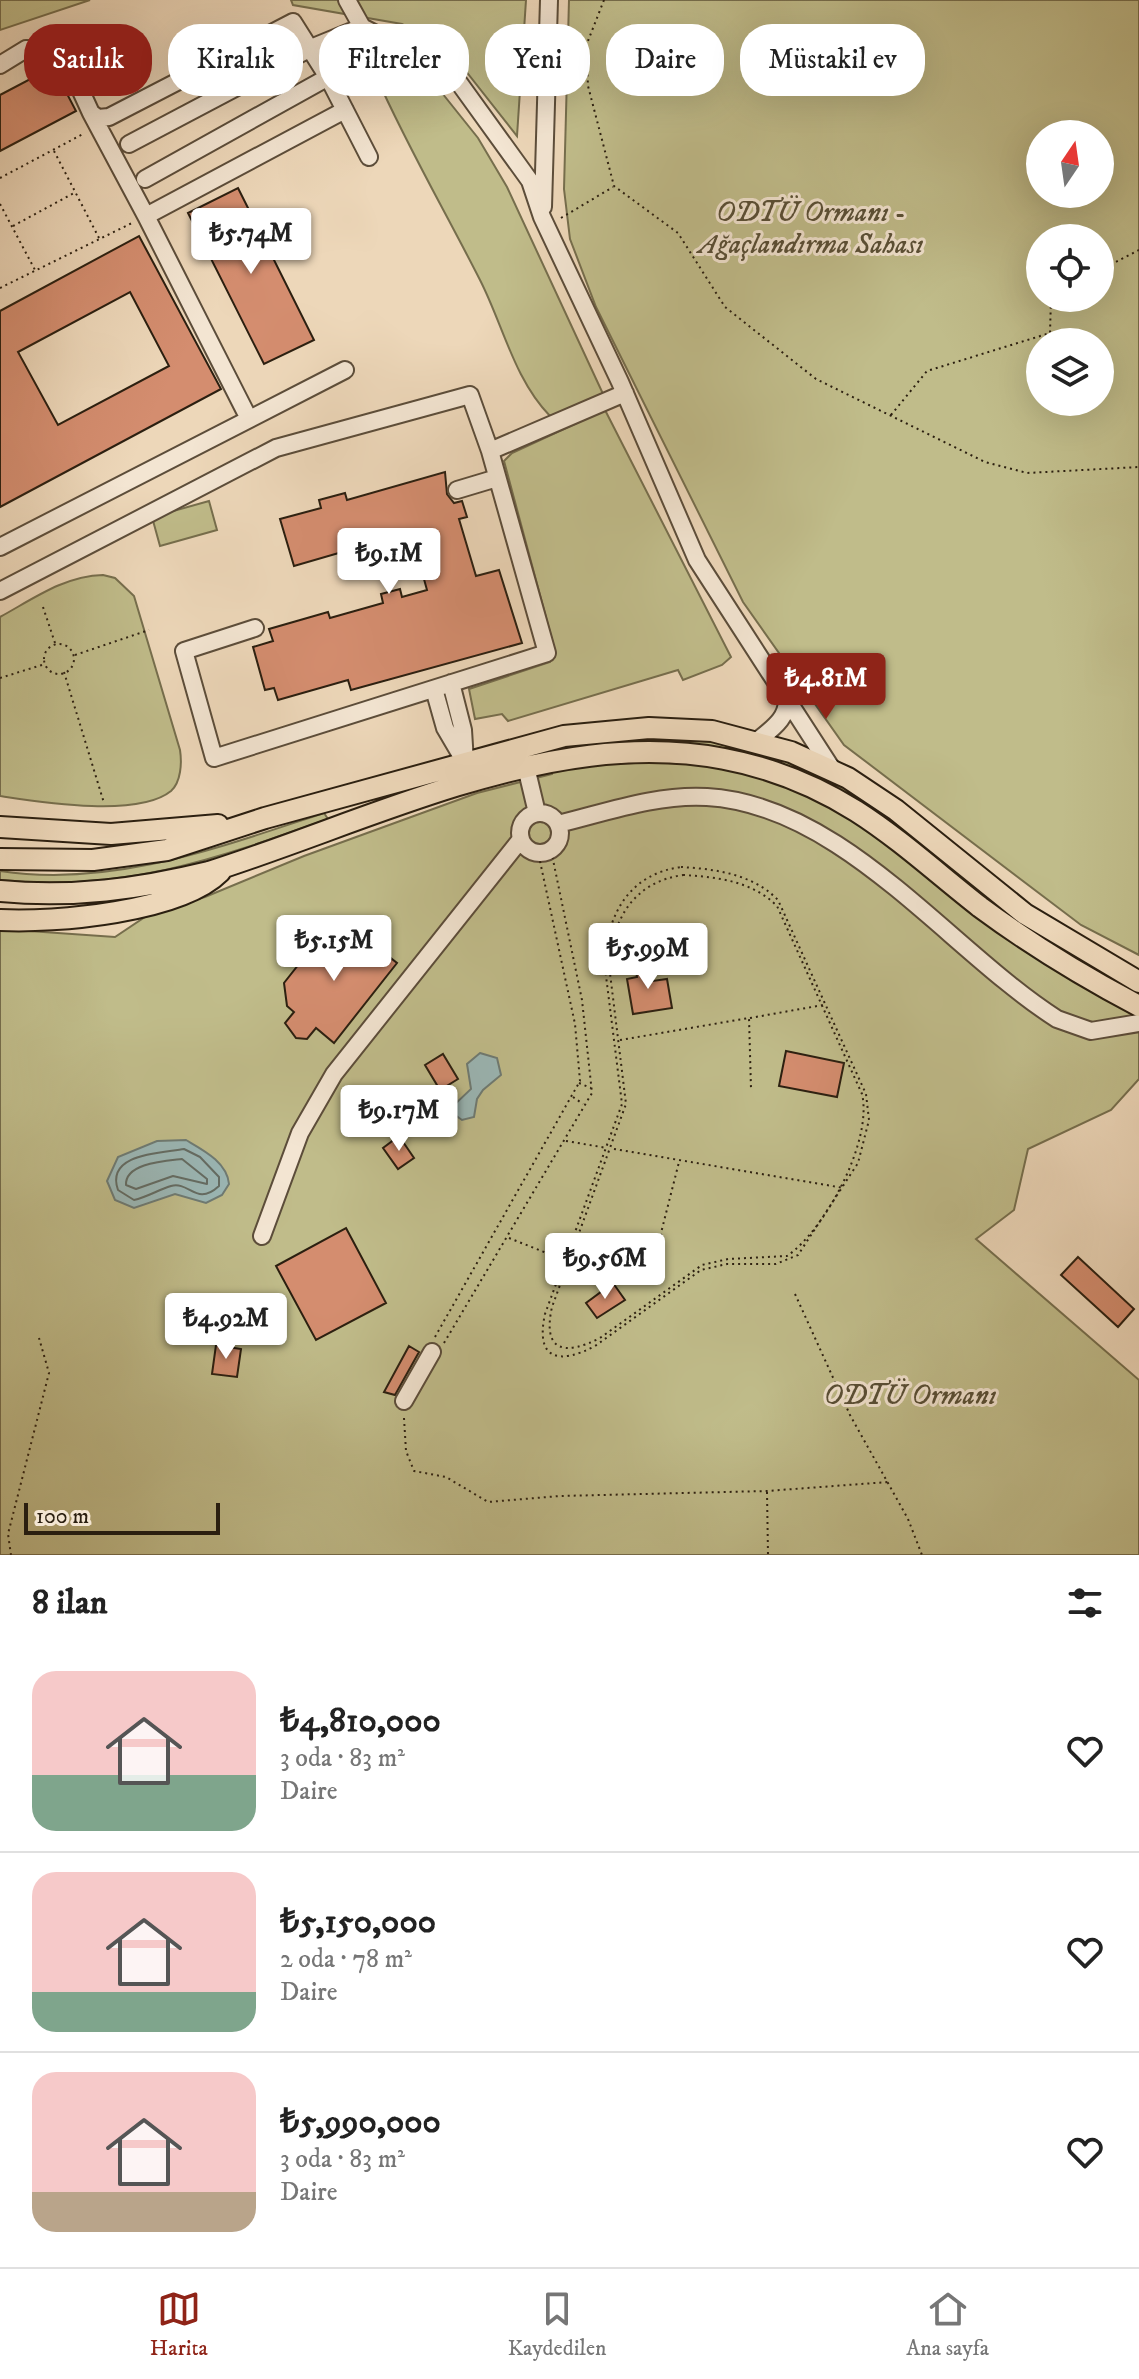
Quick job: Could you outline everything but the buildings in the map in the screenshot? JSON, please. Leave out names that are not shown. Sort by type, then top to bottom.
[{"type":"main road","points":[[0,859],[59,862],[131,856],[201,840],[265,818],[556,737],[620,729],[712,731],[757,741],[832,769],[896,810],[1002,897],[1051,932],[1139,982]]},
{"type":"main road","points":[[0,891],[67,895],[157,884],[225,867],[526,767],[595,753],[668,750],[721,757],[788,776],[857,812],[1011,929],[1139,1006]]},
{"type":"main road","points":[[465,762],[472,783]]},
{"type":"main road","points":[[0,827],[111,834],[265,818]]},
{"type":"main road","points":[[0,920],[65,918],[173,899],[205,886],[225,867]]},
{"type":"street","points":[[347,0],[360,24]]},
{"type":"street","points":[[542,217],[549,0]]},
{"type":"street","points":[[95,120],[109,117],[293,22],[319,62]]},
{"type":"street","points":[[129,144],[319,45]]},
{"type":"street","points":[[0,65],[26,49],[55,50],[75,78],[249,419]]},
{"type":"street","points":[[145,179],[319,84]]},
{"type":"street","points":[[338,96],[369,157]]},
{"type":"street","points":[[469,96],[530,181],[542,217],[625,393],[697,560],[832,769]]},
{"type":"street","points":[[146,216],[345,110]]},
{"type":"street","points":[[0,547],[345,370]]},
{"type":"street","points":[[490,451],[625,393]]},
{"type":"street","points":[[0,591],[276,448],[470,395],[490,451],[547,653],[214,758],[184,651],[255,628]]},
{"type":"street","points":[[457,490],[497,478]]},
{"type":"street","points":[[451,683],[463,730],[465,762]]},
{"type":"street","points":[[434,689],[445,728],[465,762]]},
{"type":"street","points":[[757,741],[782,718],[787,707],[785,694]]},
{"type":"street","points":[[526,767],[537,813]]},
{"type":"street","points":[[558,824],[655,800],[686,797],[736,801],[808,830],[870,868],[1057,1019],[1091,1031],[1139,1023]]},
{"type":"street","points":[[262,1236],[300,1133],[334,1074],[529,847],[560,838],[558,824],[550,815],[537,813],[522,825],[529,847]]},
{"type":"street","points":[[404,1401],[432,1352]]},
{"type":"path","points":[[604,0],[586,46],[588,86],[614,186],[678,233],[725,307],[816,379],[985,462],[1027,473],[1139,467]]},
{"type":"path","points":[[0,178],[53,150],[95,120]]},
{"type":"path","points":[[53,150],[99,239]]},
{"type":"path","points":[[561,218],[614,186]]},
{"type":"path","points":[[12,227],[75,193]]},
{"type":"path","points":[[0,204],[35,270]]},
{"type":"path","points":[[0,288],[146,216]]},
{"type":"path","points":[[1114,263],[1139,250]]},
{"type":"path","points":[[890,416],[927,371],[1050,333],[1051,312]]},
{"type":"path","points":[[43,607],[55,645]]},
{"type":"path","points":[[74,655],[149,630]]},
{"type":"path","points":[[55,645],[68,647],[74,655],[73,665],[64,672],[52,671],[45,664],[45,654],[55,645]]},
{"type":"path","points":[[0,678],[45,664]]},
{"type":"path","points":[[64,672],[104,803]]},
{"type":"path","points":[[432,1352],[437,1332],[579,1083],[575,1024],[529,847]]},
{"type":"path","points":[[432,1352],[449,1340],[586,1105],[592,1089],[582,1000],[529,847]]},
{"type":"path","points":[[567,1261],[548,1330],[559,1347],[573,1349],[600,1338],[702,1265],[728,1259],[787,1256],[803,1243],[842,1187],[859,1149],[865,1105],[857,1079],[789,930],[768,897],[718,879],[683,875],[666,877],[637,893],[615,933],[609,965],[626,1104],[610,1148],[567,1261],[545,1314],[542,1337],[547,1351],[568,1357],[595,1346],[701,1270],[727,1264],[788,1261],[805,1247],[842,1187],[863,1151],[869,1120],[860,1078],[778,900],[758,884],[717,871],[681,867],[647,877],[624,897],[613,920],[604,960],[623,1095],[610,1148]]},
{"type":"path","points":[[619,1040],[823,1005]]},
{"type":"path","points":[[749,1018],[753,1054],[751,1089]]},
{"type":"path","points":[[579,1083],[592,1089]]},
{"type":"path","points":[[572,1096],[586,1105]]},
{"type":"path","points":[[565,1141],[842,1187]]},
{"type":"path","points":[[508,1237],[628,1282],[640,1282],[664,1267],[661,1233],[679,1160]]},
{"type":"path","points":[[795,1294],[850,1415],[908,1519],[922,1555]]},
{"type":"path","points":[[11,1555],[8,1534],[49,1373],[39,1338]]},
{"type":"path","points":[[404,1401],[409,1466],[423,1474],[446,1477],[488,1502],[560,1496],[767,1491],[888,1482]]},
{"type":"path","points":[[767,1491],[768,1555]]},
{"type":"green space","points":[[0,0],[90,0],[0,30]]},
{"type":"green space","points":[[291,0],[526,0],[524,24],[485,24],[485,95],[469,75],[469,24],[402,24],[293,5]]},
{"type":"green space","name":"ODTÜ Ormanı - Ağaçlandırma Sahası","points":[[569,0],[1139,0],[1139,955],[1081,925],[844,745],[743,602],[596,307],[570,239],[564,189],[566,96],[590,96],[590,24],[568,24]]},
{"type":"green space","points":[[386,96],[444,96],[478,138],[507,187],[604,396],[550,416],[538,401],[518,369],[480,280]]},
{"type":"green space","points":[[485,96],[520,96],[517,136]]},
{"type":"green space","points":[[605,410],[731,657],[722,665],[683,680],[678,670],[508,721],[502,714],[475,719],[469,689],[550,662],[555,651],[504,461],[512,453]]},
{"type":"green space","points":[[209,501],[217,530],[160,546],[152,517]]},
{"type":"green space","points":[[103,575],[115,578],[134,596],[180,750],[181,766],[177,783],[171,791],[156,799],[113,806],[63,804],[0,796],[0,617],[62,584]]},
{"type":"green space","points":[[677,735],[773,753],[846,788],[1041,934],[1139,992],[1139,999],[1052,949],[910,843],[747,756],[690,745],[631,743],[581,748],[474,768],[576,741]]},
{"type":"green space","name":"ODTÜ Ormanı","points":[[623,750],[788,776],[1139,1006],[1139,1079],[1111,1110],[1028,1149],[1014,1210],[976,1239],[1139,1380],[1139,1555],[0,1555],[0,929],[115,937],[154,911],[205,897],[304,856],[477,793],[552,774],[551,761]]},
{"type":"green space","points":[[324,813],[328,819],[246,848],[167,869],[87,881],[45,883],[0,880],[0,871],[42,875],[84,874],[165,861]]},
{"type":"water","points":[[480,1053],[497,1058],[501,1075],[477,1099],[474,1117],[462,1120],[455,1115],[453,1106],[471,1089],[467,1064]]},
{"type":"water","points":[[186,1140],[224,1169],[229,1184],[222,1195],[206,1203],[175,1194],[134,1208],[115,1200],[107,1181],[118,1157],[157,1141]]}]
